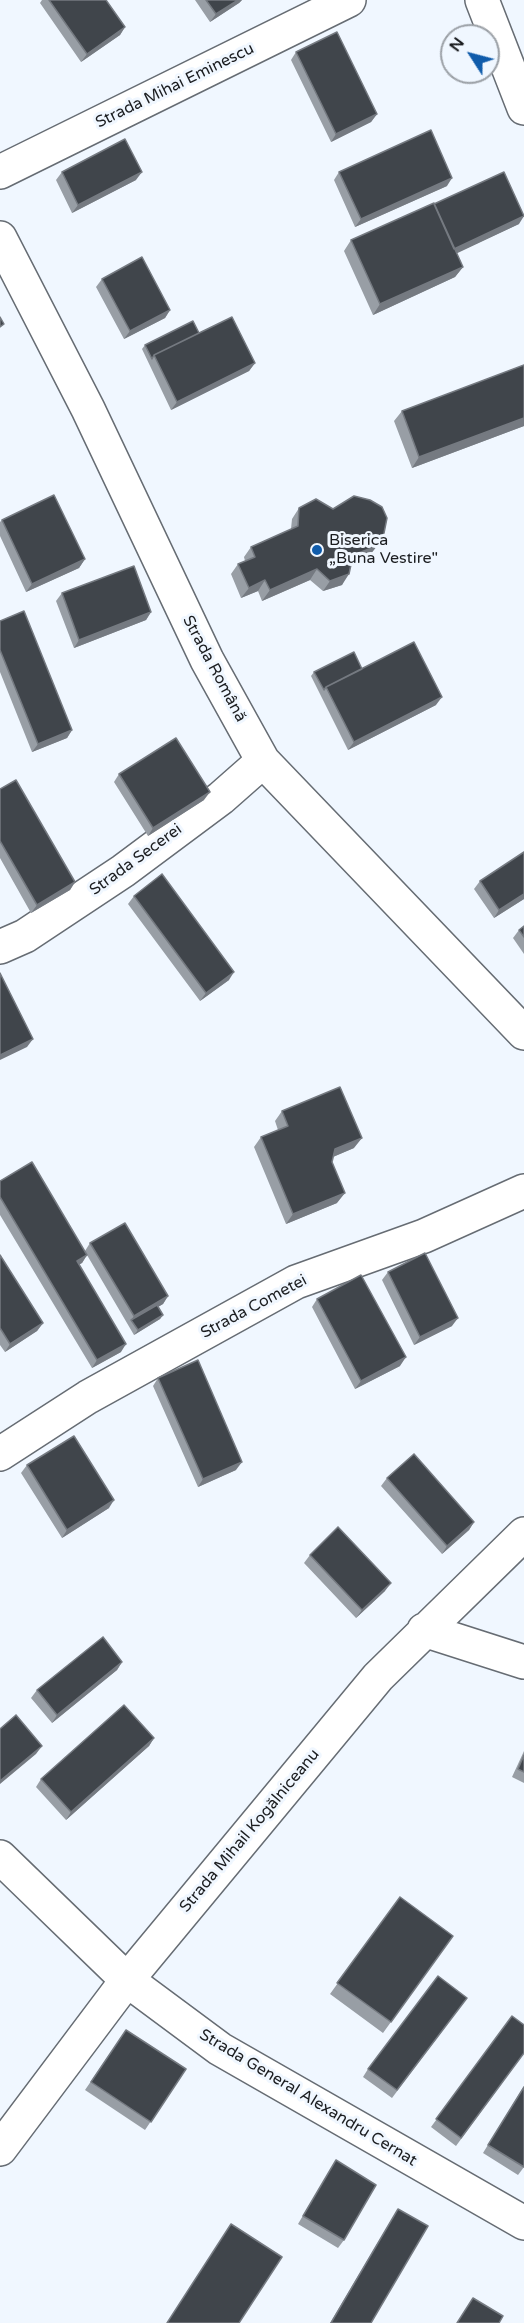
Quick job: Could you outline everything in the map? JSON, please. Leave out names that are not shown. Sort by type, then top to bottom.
[{"type":"street","name":"Strada Mihai Eminescu","points":[[0,172],[349,0]]},
{"type":"street","points":[[482,0],[524,108]]},
{"type":"street","name":"Strada Română","points":[[0,238],[88,409],[207,660],[263,761],[524,1033]]},
{"type":"street","name":"Strada Secerei","points":[[0,947],[26,936],[123,871],[220,798],[263,761]]},
{"type":"street","name":"Strada Cometei","points":[[0,1454],[88,1397],[296,1282],[424,1236],[524,1191]]},
{"type":"street","name":"Strada Mihail Kogălniceanu","points":[[0,2149],[127,1980],[378,1677],[524,1534]]},
{"type":"street","points":[[424,1630],[524,1662]]},
{"type":"street","name":"Strada General Alexandru Cernat","points":[[0,1857],[127,1980],[220,2049],[524,2223]]},
{"type":"building","points":[[49,0],[106,0],[125,27],[87,54]]},
{"type":"building","points":[[206,0],[238,0],[216,14]]},
{"type":"building","points":[[337,32],[377,114],[336,134],[296,52]]},
{"type":"building","points":[[431,130],[452,178],[361,219],[339,172]]},
{"type":"building","points":[[125,139],[142,172],[78,205],[62,172]]},
{"type":"building","points":[[504,172],[524,216],[454,249],[434,204]]},
{"type":"building","points":[[434,203],[463,267],[380,304],[351,240]]},
{"type":"building","points":[[142,257],[170,310],[130,331],[102,279]]},
{"type":"building","points":[[232,317],[255,363],[177,402],[154,355]]},
{"type":"building","points":[[193,321],[199,333],[154,355],[152,359],[145,345]]},
{"type":"building","points":[[524,365],[524,418],[419,457],[402,411]]},
{"type":"building","points":[[54,495],[85,559],[32,584],[2,520]]},
{"type":"building","name":"Biserica „Buna Vestire\"","points":[[354,496],[370,500],[382,507],[387,518],[384,533],[377,546],[353,555],[349,574],[330,581],[317,569],[270,590],[265,580],[249,588],[238,564],[255,557],[251,547],[298,526],[299,508],[316,499],[333,509]]},
{"type":"building","points":[[134,566],[151,612],[79,640],[62,593]]},
{"type":"building","points":[[24,611],[72,730],[38,744],[0,650],[0,621]]},
{"type":"building","points":[[414,642],[442,697],[354,742],[326,687]]},
{"type":"building","points":[[354,652],[362,669],[324,690],[314,672]]},
{"type":"building","points":[[176,738],[210,792],[153,828],[119,774]]},
{"type":"building","points":[[16,780],[75,882],[37,905],[0,841],[0,789]]},
{"type":"building","points":[[524,852],[524,894],[499,910],[480,881]]},
{"type":"building","points":[[162,874],[234,972],[206,993],[134,896]]},
{"type":"building","points":[[524,926],[524,937],[519,930]]},
{"type":"building","points":[[0,973],[33,1039],[0,1055]]},
{"type":"building","points":[[340,1087],[362,1138],[335,1149],[332,1162],[345,1193],[293,1214],[261,1137],[288,1126],[282,1111]]},
{"type":"building","points":[[32,1162],[87,1255],[77,1261],[126,1344],[97,1360],[0,1197],[0,1181]]},
{"type":"building","points":[[125,1223],[168,1296],[134,1316],[90,1243]]},
{"type":"building","points":[[425,1253],[458,1318],[420,1337],[388,1272]]},
{"type":"building","points":[[0,1255],[43,1323],[10,1344],[0,1328]]},
{"type":"building","points":[[361,1275],[406,1357],[361,1381],[317,1299]]},
{"type":"building","points":[[157,1305],[163,1315],[138,1330],[131,1320]]},
{"type":"building","points":[[198,1360],[242,1462],[203,1479],[158,1378]]},
{"type":"building","points":[[74,1436],[114,1500],[67,1530],[27,1465]]},
{"type":"building","points":[[414,1454],[474,1522],[447,1546],[387,1478]]},
{"type":"building","points":[[338,1527],[391,1583],[362,1610],[310,1555]]},
{"type":"building","points":[[103,1637],[122,1662],[57,1715],[37,1690]]},
{"type":"building","points":[[124,1705],[154,1738],[71,1812],[41,1779]]},
{"type":"building","points":[[16,1715],[42,1746],[0,1781],[0,1729]]},
{"type":"building","points":[[524,1755],[524,1772],[518,1769]]},
{"type":"building","points":[[400,1897],[453,1936],[391,2022],[337,1983]]},
{"type":"building","points":[[438,1976],[467,1998],[397,2090],[368,2069]]},
{"type":"building","points":[[512,2016],[524,2025],[524,2053],[461,2138],[436,2119]]},
{"type":"building","points":[[126,2030],[186,2069],[151,2122],[91,2082]]},
{"type":"building","points":[[524,2087],[524,2167],[488,2145]]},
{"type":"building","points":[[336,2160],[376,2185],[344,2240],[303,2216]]},
{"type":"building","points":[[398,2209],[428,2226],[371,2323],[331,2323]]},
{"type":"building","points":[[231,2224],[282,2257],[239,2323],[167,2323]]},
{"type":"building","points":[[473,2298],[503,2316],[499,2323],[457,2323]]},
{"type":"place","name":"Biserica „Buna Vestire\"","points":[[317,550]]}]
